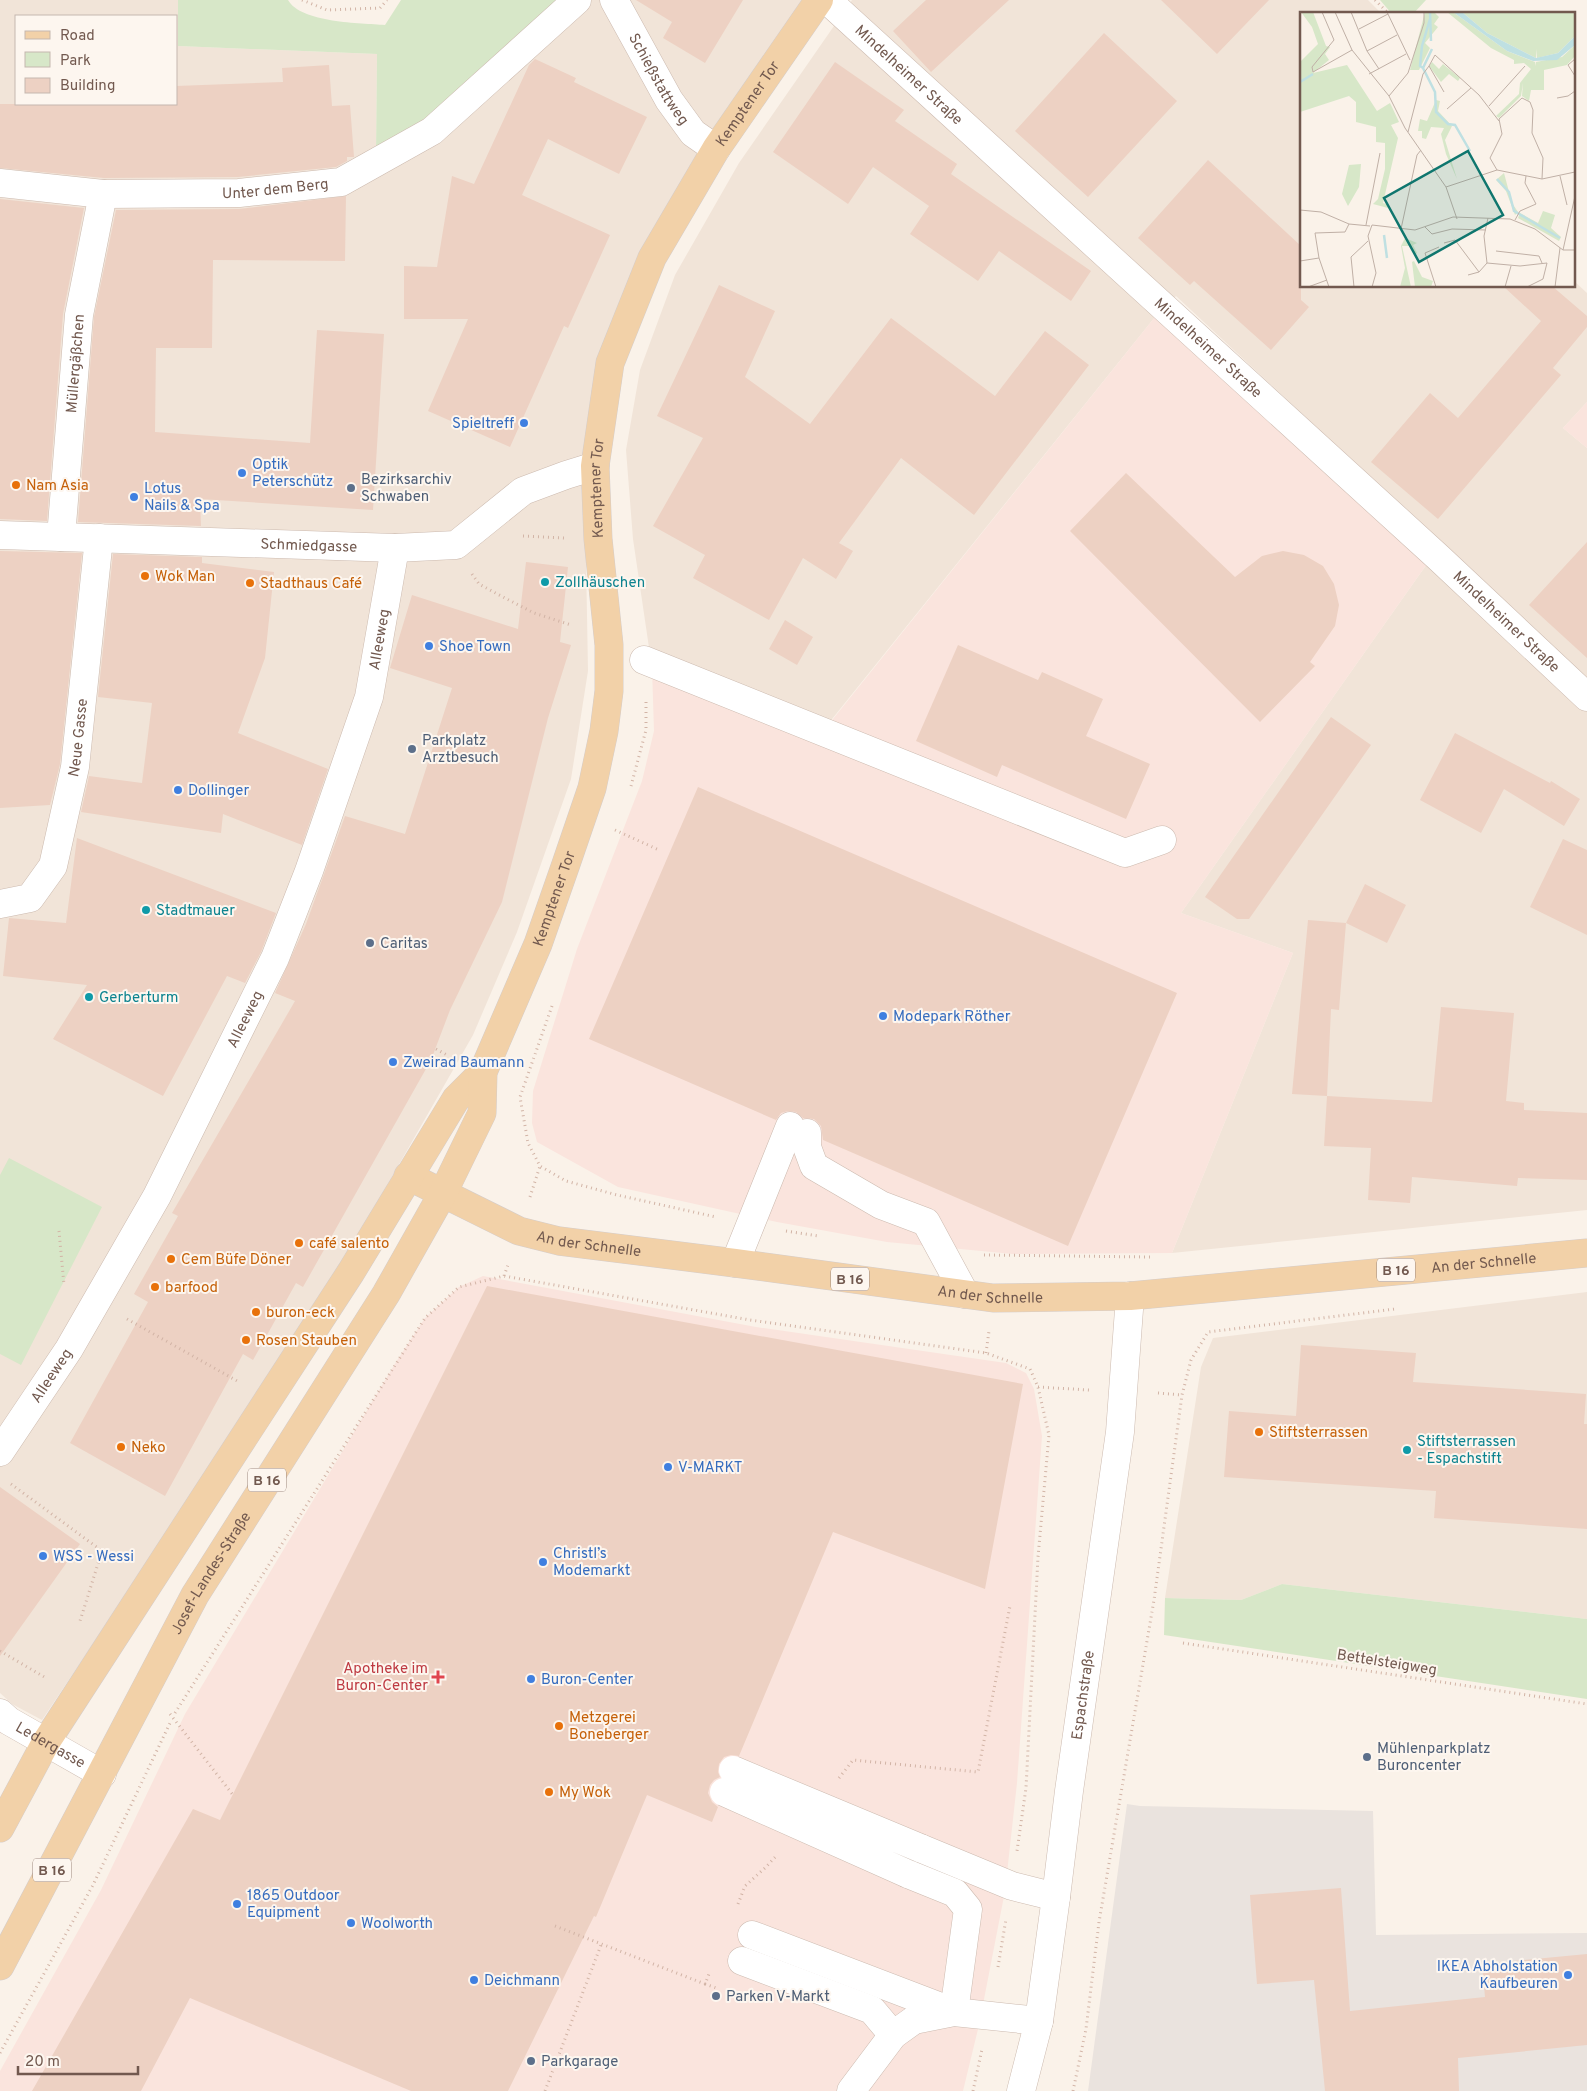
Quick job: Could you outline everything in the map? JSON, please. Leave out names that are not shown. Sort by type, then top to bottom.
[{"type":"main road","name":"Kemptener Tor","points":[[408,1176],[456,1099],[483,1072],[538,944],[592,788],[604,731],[609,691],[609,645],[598,539],[595,466],[610,363],[652,258],[716,149],[819,0]]},
{"type":"main road","name":"Kemptener Tor","points":[[443,1193],[482,1113],[483,1072]]},
{"type":"main road","name":"An der Schnelle","points":[[408,1176],[519,1231],[558,1241],[994,1298],[1130,1296],[1587,1253]]},
{"type":"main road","name":"B 16","points":[[0,1828],[46,1742],[351,1272],[408,1176]]},
{"type":"main road","name":"Josef-Landes-Straße","points":[[0,1966],[195,1595],[386,1294],[443,1193]]},
{"type":"street","name":"Unter dem Berg","points":[[0,183],[103,194],[239,193],[341,182],[432,131],[577,0]]},
{"type":"street","name":"Schießstattweg","points":[[614,0],[669,100],[693,133],[716,149]]},
{"type":"street","name":"Mindelheimer Straße","points":[[827,0],[1439,558],[1587,697]]},
{"type":"street","name":"Müllergäßchen","points":[[61,537],[79,315],[103,194]]},
{"type":"street","points":[[456,545],[523,491],[595,466]]},
{"type":"street","name":"Schmiedgasse","points":[[0,535],[395,548],[456,545]]},
{"type":"street","name":"Neue Gasse","points":[[0,904],[30,898],[53,866],[75,767],[99,538]]},
{"type":"street","name":"Alleeweg","points":[[0,1452],[69,1348],[157,1196],[275,958],[309,871],[369,697],[395,548]]},
{"type":"street","points":[[644,660],[1125,853],[1162,840]]},
{"type":"street","points":[[735,1263],[751,1224],[799,1130],[814,1166],[881,1205],[926,1222],[940,1252],[965,1294]]},
{"type":"street","name":"Espachstraße","points":[[1021,2091],[1039,2020],[1069,1791],[1120,1432],[1130,1296]]},
{"type":"street","name":"Ledergasse","points":[[0,1713],[9,1722],[102,1774]]},
{"type":"street","points":[[954,2012],[968,1910],[956,1893],[908,1874],[729,1781],[920,1848],[1012,1886],[1056,1897]]},
{"type":"street","points":[[752,1935],[954,2012],[990,2017],[1039,2020]]},
{"type":"street","points":[[742,1961],[872,2010],[892,2035]]},
{"type":"street","points":[[851,2091],[892,2035],[914,2020],[954,2012]]},
{"type":"path","points":[[302,0],[327,10],[380,8],[388,0]]},
{"type":"path","points":[[1375,0],[1387,12]]},
{"type":"path","points":[[514,536],[598,539]]},
{"type":"path","points":[[456,545],[479,584],[534,613],[570,624]]},
{"type":"path","points":[[628,794],[646,730],[644,660]]},
{"type":"path","points":[[611,839],[618,821]]},
{"type":"path","points":[[615,830],[659,850]]},
{"type":"path","points":[[554,1001],[520,1097],[528,1143],[540,1166],[566,1181],[617,1195],[751,1224],[828,1238]]},
{"type":"path","points":[[940,1252],[1001,1257],[1154,1256]]},
{"type":"path","points":[[0,2053],[93,1885],[174,1716],[425,1318],[459,1286],[504,1276],[750,1320],[986,1353],[1030,1369],[1038,1387],[1048,1435],[1038,1557],[1026,1788],[990,2017],[973,2091]]},
{"type":"path","points":[[97,1302],[199,1358],[269,1400]]},
{"type":"path","points":[[1073,2091],[1086,2029],[1099,1922],[1154,1600],[1182,1395],[1191,1360],[1208,1332],[1402,1308]]},
{"type":"path","points":[[7,1481],[102,1551],[79,1625]]},
{"type":"path","points":[[834,1783],[853,1760],[978,1772],[1010,1606]]},
{"type":"path","name":"Bettelsteigweg","points":[[1183,1643],[1587,1704]]},
{"type":"path","points":[[0,1650],[46,1678]]},
{"type":"path","points":[[174,1716],[232,1795]]},
{"type":"path","points":[[734,1912],[745,1886],[766,1868],[779,1852]]},
{"type":"path","points":[[555,1926],[705,1984],[713,1966]]},
{"type":"path","points":[[545,2091],[601,1945]]},
{"type":"shaded area","points":[[0,0],[178,0],[178,15],[15,15],[15,105],[178,105],[178,46],[377,54],[376,153],[337,173],[237,186],[102,184],[0,172]]},
{"type":"shaded area","points":[[586,0],[603,0],[701,152],[598,361],[584,449],[588,671],[571,779],[517,932],[473,1035],[314,1313],[42,1720],[12,1704],[0,1693],[0,191],[241,198],[352,192],[438,136]]},
{"type":"shaded area","points":[[619,0],[807,0],[713,136],[691,122]]},
{"type":"shaded area","points":[[852,0],[1368,0],[1380,12],[1300,12],[1300,288],[1574,288],[1574,281],[1587,293],[1587,402],[1563,428],[1587,448],[1587,680],[1176,296],[1159,312],[816,739],[652,668],[633,539],[626,450],[640,370],[675,275],[739,163]]},
{"type":"shaded area","points":[[1159,312],[1429,561],[1181,913],[1293,953],[1172,1253],[1013,1254],[887,1242],[777,1222],[618,1187],[537,1142],[532,1123],[533,1091],[577,949],[642,781],[654,731],[652,668],[817,739]]},
{"type":"shaded area","points":[[1587,402],[1587,448],[1563,428]]},
{"type":"shaded area","points":[[1429,561],[1587,708],[1587,1210],[1172,1253],[1293,953],[1181,913]]},
{"type":"shaded area","points":[[483,1276],[756,1327],[1006,1363],[1026,1373],[1034,1389],[1042,1436],[1017,1783],[1005,1891],[979,2025],[963,2091],[0,2091],[0,2071],[101,1890],[185,1714],[396,1362],[425,1318],[459,1287]]},
{"type":"shaded area","points":[[1587,1292],[1587,1619],[1282,1584],[1241,1600],[1165,1598],[1201,1367],[1213,1338]]},
{"type":"shaded area","points":[[1127,1804],[1140,1806],[1373,1811],[1376,1935],[1587,1933],[1587,2091],[1088,2091]]},
{"type":"green space","points":[[178,0],[288,0],[295,8],[318,17],[347,22],[385,25],[401,0],[563,0],[428,125],[376,153],[377,54],[178,46]]},
{"type":"green space","points":[[1380,0],[1426,0],[1415,12],[1390,12]]},
{"type":"green space","points":[[9,1158],[102,1207],[21,1365],[0,1354],[0,1175]]},
{"type":"green space","points":[[1282,1584],[1587,1619],[1587,1699],[1164,1635],[1165,1598],[1241,1600]]},
{"type":"building","points":[[636,0],[743,0],[705,63],[663,38],[672,22]]},
{"type":"building","points":[[926,0],[1009,0],[931,72],[893,31]]},
{"type":"building","points":[[1161,0],[1269,0],[1217,54]]},
{"type":"building","points":[[1104,33],[1177,101],[1088,197],[1015,131]]},
{"type":"building","points":[[535,59],[576,78],[574,82],[647,117],[619,174],[548,139],[522,195],[610,235],[568,328],[564,326],[510,447],[428,411],[468,319],[404,319],[404,266],[437,267],[452,176],[474,184],[529,65]]},
{"type":"building","points":[[835,62],[904,110],[895,121],[957,164],[951,174],[1091,271],[1071,301],[999,251],[978,281],[910,234],[929,206],[873,167],[848,204],[773,152]]},
{"type":"building","points":[[329,65],[332,106],[350,105],[354,157],[347,157],[347,161],[336,167],[238,177],[104,178],[0,168],[0,104],[178,105],[178,86],[283,82],[282,68]]},
{"type":"building","points":[[1208,160],[1300,245],[1301,300],[1309,307],[1271,350],[1194,281],[1190,285],[1138,238]]},
{"type":"building","points":[[346,196],[345,261],[213,260],[212,348],[156,348],[155,432],[310,443],[317,330],[384,334],[373,510],[200,499],[201,526],[78,522],[94,317],[116,210],[239,209]]},
{"type":"building","points":[[0,199],[84,208],[63,314],[47,521],[0,519]]},
{"type":"building","points":[[719,285],[775,311],[745,377],[810,424],[891,318],[995,396],[1045,331],[1089,365],[974,515],[901,458],[839,543],[853,551],[836,579],[803,558],[769,620],[693,578],[705,555],[653,526],[703,438],[657,416]]},
{"type":"building","points":[[1505,288],[1554,288],[1587,316],[1587,327],[1553,368],[1561,375],[1438,519],[1371,462],[1430,393],[1458,418],[1541,321]]},
{"type":"building","points":[[1126,473],[1235,577],[1262,556],[1283,551],[1304,555],[1323,566],[1334,584],[1339,605],[1335,626],[1310,662],[1315,666],[1260,722],[1070,531]]},
{"type":"building","points":[[1587,542],[1587,658],[1529,605]]},
{"type":"building","points":[[0,551],[82,553],[60,764],[50,805],[0,808]]},
{"type":"building","points":[[113,554],[202,557],[202,563],[274,572],[265,658],[238,733],[328,769],[302,845],[223,814],[221,833],[81,812],[89,776],[142,783],[152,703],[98,697]]},
{"type":"building","points":[[526,562],[568,567],[560,642],[571,645],[548,718],[502,902],[450,1010],[431,1060],[303,1287],[296,1283],[253,1360],[243,1354],[165,1496],[70,1443],[148,1302],[134,1294],[178,1216],[172,1213],[295,1001],[275,993],[306,924],[345,816],[405,834],[452,688],[390,668],[412,595],[518,629]]},
{"type":"building","points":[[785,620],[813,637],[797,665],[769,649]]},
{"type":"building","points":[[958,645],[1038,680],[1042,672],[1103,699],[1086,736],[1150,764],[1126,819],[1002,765],[997,777],[916,741]]},
{"type":"building","points":[[1331,717],[1371,745],[1249,919],[1237,919],[1205,897]]},
{"type":"building","points":[[1455,733],[1550,783],[1551,781],[1580,799],[1564,826],[1504,789],[1481,833],[1420,800]]},
{"type":"building","name":"Modepark Röther","points":[[698,787],[1177,993],[1068,1246],[823,1140],[821,1126],[814,1119],[803,1118],[796,1112],[788,1111],[781,1113],[776,1120],[589,1039]]},
{"type":"building","points":[[77,838],[276,913],[261,952],[245,983],[227,976],[163,1096],[53,1039],[87,985],[3,976],[9,918],[66,923]]},
{"type":"building","points":[[1563,839],[1587,850],[1587,935],[1530,907]]},
{"type":"building","points":[[1365,884],[1406,905],[1387,943],[1346,923]]},
{"type":"building","points":[[1308,920],[1346,923],[1339,1010],[1331,1009],[1327,1096],[1292,1094]]},
{"type":"building","points":[[1441,1007],[1514,1013],[1506,1101],[1524,1103],[1524,1110],[1587,1113],[1587,1180],[1518,1178],[1517,1186],[1412,1177],[1410,1203],[1368,1200],[1371,1148],[1324,1146],[1327,1096],[1432,1102]]},
{"type":"building","name":"Buron-Center","points":[[487,1286],[1023,1384],[985,1589],[833,1532],[739,1756],[731,1755],[724,1757],[719,1764],[718,1772],[720,1777],[710,1785],[708,1793],[712,1802],[718,1807],[712,1822],[647,1795],[596,1917],[594,1916],[508,2091],[411,2091],[190,1998],[141,2091],[32,2091],[193,1809],[220,1820]]},
{"type":"building","name":"Stiftsterrassen - Espachstift","points":[[1301,1345],[1416,1353],[1413,1382],[1586,1394],[1584,1424],[1587,1424],[1587,1529],[1434,1518],[1436,1491],[1224,1477],[1229,1411],[1296,1416]]},
{"type":"building","points":[[0,1487],[80,1544],[0,1656]]},
{"type":"building","points":[[1341,1888],[1350,2011],[1485,1997],[1482,1964],[1587,1954],[1587,2045],[1458,2058],[1459,2091],[1325,2091],[1314,1980],[1257,1984],[1250,1895]]},
{"type":"place","name":"Spieltreff","points":[[524,423]]},
{"type":"place","name":"Optik Peterschütz","points":[[242,473]]},
{"type":"place","name":"Nam Asia","points":[[16,485]]},
{"type":"place","name":"Bezirksarchiv Schwaben","points":[[351,488]]},
{"type":"place","name":"Lotus Nails & Spa","points":[[134,497]]},
{"type":"place","name":"Wok Man","points":[[145,576]]},
{"type":"place","name":"Zollhäuschen","points":[[545,582]]},
{"type":"place","name":"Stadthaus Café","points":[[250,583]]},
{"type":"place","name":"Shoe Town","points":[[429,646]]},
{"type":"place","name":"Parkplatz Arztbesuch","points":[[412,749]]},
{"type":"place","name":"Dollinger","points":[[178,790]]},
{"type":"place","name":"Stadtmauer","points":[[146,910]]},
{"type":"place","name":"Caritas","points":[[370,943]]},
{"type":"place","name":"Gerberturm","points":[[89,997]]},
{"type":"place","name":"Modepark Röther","points":[[883,1016]]},
{"type":"place","name":"Zweirad Baumann","points":[[393,1062]]},
{"type":"place","name":"café salento","points":[[299,1243]]},
{"type":"place","name":"Cem Büfe Döner","points":[[171,1259]]},
{"type":"place","name":"barfood","points":[[155,1287]]},
{"type":"place","name":"buron-eck","points":[[256,1312]]},
{"type":"place","name":"Rosen Stauben","points":[[246,1340]]},
{"type":"place","name":"Stiftsterrassen","points":[[1259,1432]]},
{"type":"place","name":"Neko","points":[[121,1447]]},
{"type":"place","name":"Stiftsterrassen - Espachstift","points":[[1407,1450]]},
{"type":"place","name":"V-MARKT","points":[[668,1467]]},
{"type":"place","name":"WSS - Wessi","points":[[43,1556]]},
{"type":"place","name":"Christl’s Modemarkt","points":[[543,1562]]},
{"type":"place","name":"Apotheke im Buron-Center","points":[[438,1677]]},
{"type":"place","name":"Buron-Center","points":[[531,1679]]},
{"type":"place","name":"Metzgerei Boneberger","points":[[559,1726]]},
{"type":"place","name":"Mühlenparkplatz Buroncenter","points":[[1367,1757]]},
{"type":"place","name":"My Wok","points":[[549,1792]]},
{"type":"place","name":"1865 Outdoor Equipment","points":[[237,1904]]},
{"type":"place","name":"Woolworth","points":[[351,1923]]},
{"type":"place","name":"IKEA Abholstation Kaufbeuren","points":[[1568,1975]]},
{"type":"place","name":"Deichmann","points":[[474,1980]]},
{"type":"place","name":"Parken V-Markt","points":[[716,1996]]},
{"type":"place","name":"Parkgarage","points":[[531,2061]]}]
